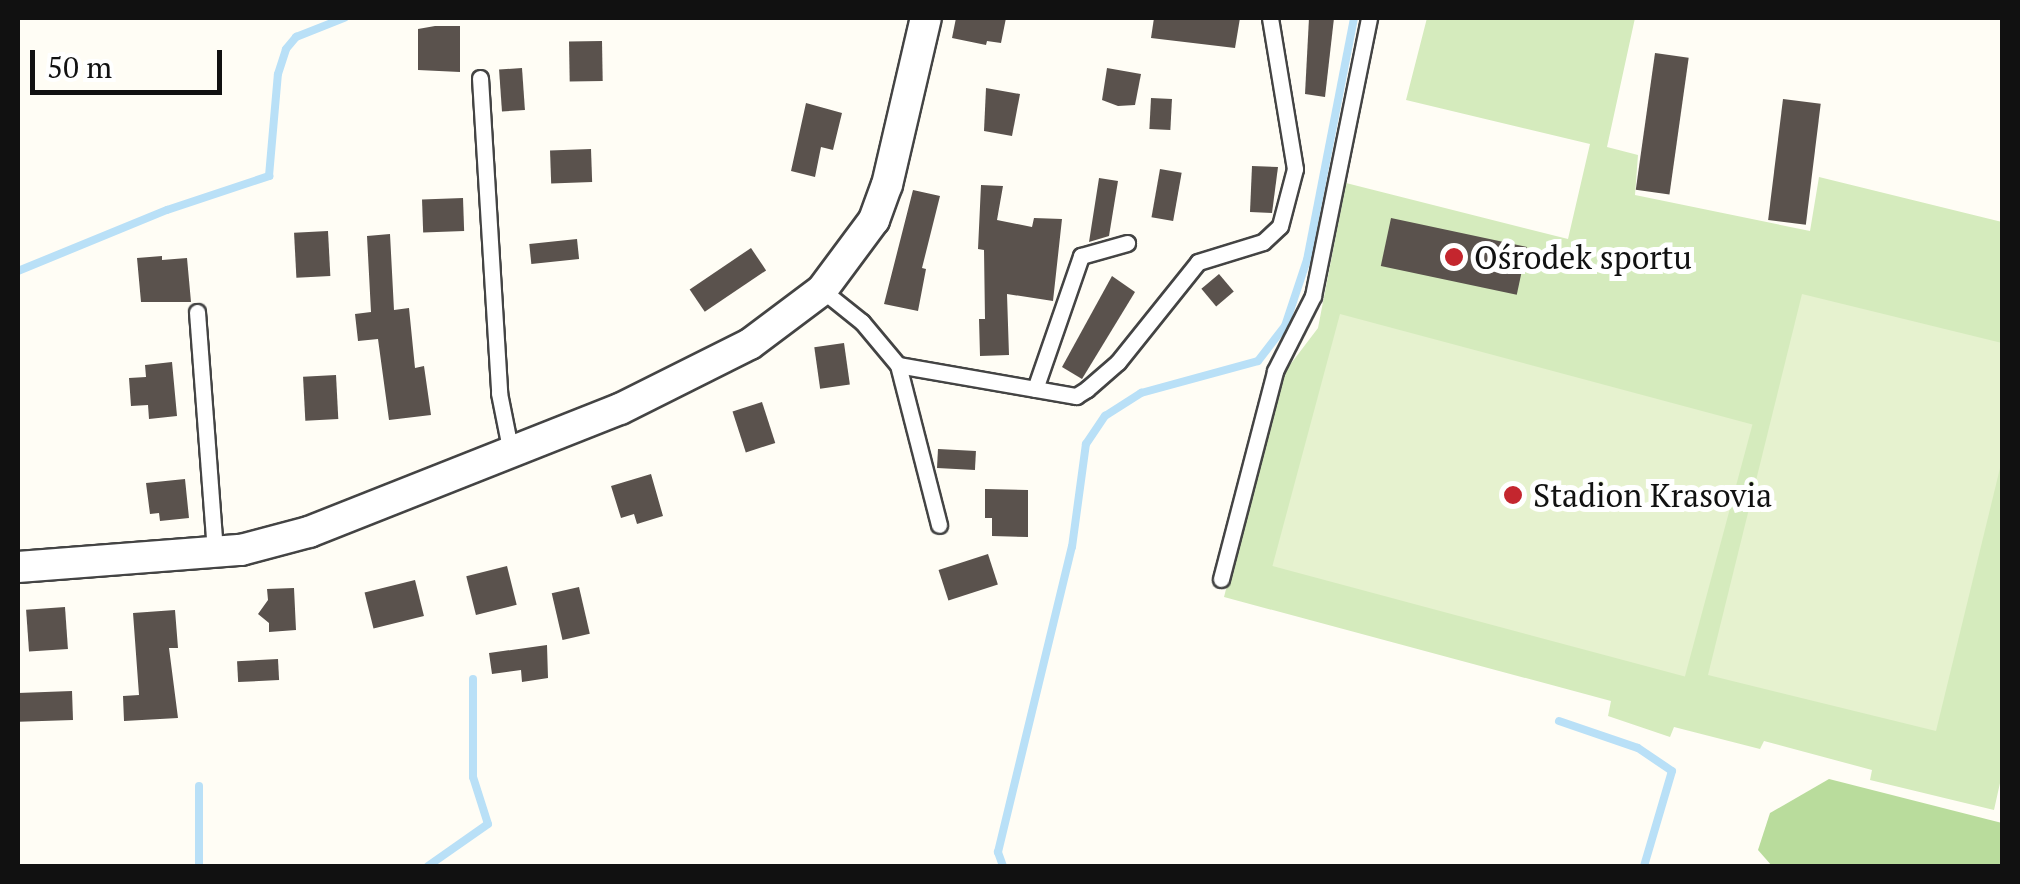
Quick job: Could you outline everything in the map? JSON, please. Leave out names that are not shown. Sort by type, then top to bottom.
[{"type":"street","points":[[18,566],[240,550],[310,532],[620,409],[764,334],[822,290],[874,220],[887,186],[926,18]]},
{"type":"lane","points":[[898,364],[1076,396],[1118,362],[1198,262],[1263,242],[1280,226],[1295,169],[1270,18]]},
{"type":"lane","points":[[1220,579],[1275,371],[1313,296],[1369,18]]},
{"type":"lane","points":[[480,78],[499,393],[511,453]]},
{"type":"lane","points":[[1034,388],[1081,256],[1128,243]]},
{"type":"lane","points":[[822,290],[862,322],[898,364],[939,525]]},
{"type":"lane","points":[[197,312],[215,551]]},
{"type":"green space","points":[[1427,18],[1635,18],[1607,147],[1638,155],[1635,195],[1810,231],[1819,177],[2002,222],[2002,774],[1994,810],[1870,780],[1872,770],[1764,741],[1760,749],[1674,727],[1670,737],[1608,716],[1611,701],[1224,597],[1280,378],[1318,328],[1346,183],[1568,239],[1590,144],[1406,100]]},
{"type":"green space","points":[[1802,294],[2002,343],[2002,460],[1936,731],[1708,675]]},
{"type":"green space","name":"Stadion Krasovia","points":[[1340,314],[1752,425],[1685,677],[1272,566]]},
{"type":"green space","points":[[1829,779],[2002,823],[2002,866],[1772,866],[1758,850],[1770,813]]},
{"type":"building","points":[[956,18],[1006,18],[1001,43],[987,41],[986,45],[952,38]]},
{"type":"building","points":[[1154,18],[1240,18],[1235,48],[1151,38]]},
{"type":"building","points":[[1309,18],[1334,18],[1325,97],[1305,94]]},
{"type":"building","points":[[460,26],[460,72],[418,70],[418,29]]},
{"type":"building","points":[[602,41],[603,81],[570,82],[569,42]]},
{"type":"building","points":[[1655,53],[1689,58],[1669,194],[1636,190]]},
{"type":"building","points":[[522,68],[525,110],[502,112],[499,70]]},
{"type":"building","points":[[1107,68],[1141,74],[1135,105],[1118,106],[1102,100]]},
{"type":"building","points":[[986,88],[1020,94],[1012,136],[984,131]]},
{"type":"building","points":[[1151,98],[1172,99],[1170,130],[1149,129]]},
{"type":"building","points":[[1783,99],[1821,104],[1806,225],[1768,220]]},
{"type":"building","points":[[806,103],[842,113],[833,150],[821,147],[815,177],[791,171]]},
{"type":"building","points":[[591,149],[592,182],[551,183],[550,150]]},
{"type":"building","points":[[1252,166],[1278,167],[1272,213],[1250,212]]},
{"type":"building","points":[[1160,169],[1182,173],[1173,221],[1151,217]]},
{"type":"building","points":[[1099,178],[1118,181],[1109,236],[1089,242]]},
{"type":"building","points":[[981,185],[1003,186],[997,220],[1032,227],[1034,218],[1062,219],[1053,301],[1007,294],[1009,355],[980,356],[979,319],[985,319],[984,250],[978,249]]},
{"type":"building","points":[[913,190],[940,196],[922,268],[926,269],[918,311],[884,304]]},
{"type":"building","points":[[463,198],[464,231],[423,232],[422,199]]},
{"type":"building","name":"Ośrodek sportu","points":[[1391,218],[1527,247],[1517,295],[1381,266]]},
{"type":"building","points":[[328,231],[330,276],[296,278],[294,233]]},
{"type":"building","points":[[390,234],[394,310],[409,308],[415,368],[424,366],[431,415],[389,420],[378,339],[358,341],[355,314],[371,312],[367,236]]},
{"type":"building","points":[[577,239],[579,259],[531,264],[529,244]]},
{"type":"building","points":[[751,248],[766,270],[705,312],[690,289]]},
{"type":"building","points":[[162,256],[162,260],[187,258],[191,302],[141,302],[137,258]]},
{"type":"building","points":[[1219,274],[1234,292],[1216,306],[1201,289]]},
{"type":"building","points":[[1112,276],[1135,292],[1082,379],[1062,367]]},
{"type":"building","points":[[844,343],[850,385],[820,389],[814,347]]},
{"type":"building","points":[[172,362],[177,416],[149,419],[148,405],[131,406],[129,378],[146,377],[145,365]]},
{"type":"building","points":[[336,375],[338,419],[305,421],[303,377]]},
{"type":"building","points":[[762,402],[775,443],[746,452],[733,412]]},
{"type":"building","points":[[938,449],[976,451],[975,470],[937,468]]},
{"type":"building","points":[[651,474],[663,516],[637,524],[634,514],[621,518],[611,486]]},
{"type":"building","points":[[185,479],[189,518],[160,521],[159,513],[150,514],[146,483]]},
{"type":"building","points":[[985,489],[1028,490],[1028,537],[992,536],[992,518],[985,518]]},
{"type":"building","points":[[988,554],[998,584],[948,601],[939,570]]},
{"type":"building","points":[[507,566],[517,605],[476,615],[466,576]]},
{"type":"building","points":[[415,580],[424,616],[373,628],[365,593]]},
{"type":"building","points":[[579,587],[590,634],[563,640],[552,593]]},
{"type":"building","points":[[294,588],[296,630],[269,632],[269,623],[258,614],[268,600],[267,589]]},
{"type":"building","points":[[65,607],[68,649],[29,652],[26,610]]},
{"type":"building","points":[[175,610],[178,648],[169,648],[178,718],[124,721],[123,696],[139,695],[133,613]]},
{"type":"building","points":[[547,645],[548,678],[522,682],[521,670],[492,674],[489,653]]},
{"type":"building","points":[[278,659],[279,680],[238,682],[237,661]]},
{"type":"building","points":[[72,691],[73,720],[19,722],[18,693]]},
{"type":"waterway","points":[[18,271],[167,210],[269,176],[278,74],[286,49],[296,37],[344,18]]},
{"type":"waterway","points":[[1003,866],[998,852],[1072,547],[1086,444],[1105,416],[1141,393],[1258,361],[1285,326],[1307,260],[1354,18]]},
{"type":"waterway","points":[[428,866],[488,824],[473,777],[473,679]]},
{"type":"waterway","points":[[1559,721],[1638,748],[1672,771],[1644,866]]},
{"type":"waterway","points":[[199,786],[199,866]]},
{"type":"place","name":"Ośrodek sportu","points":[[1454,257]]},
{"type":"place","name":"Stadion Krasovia","points":[[1513,495]]}]
